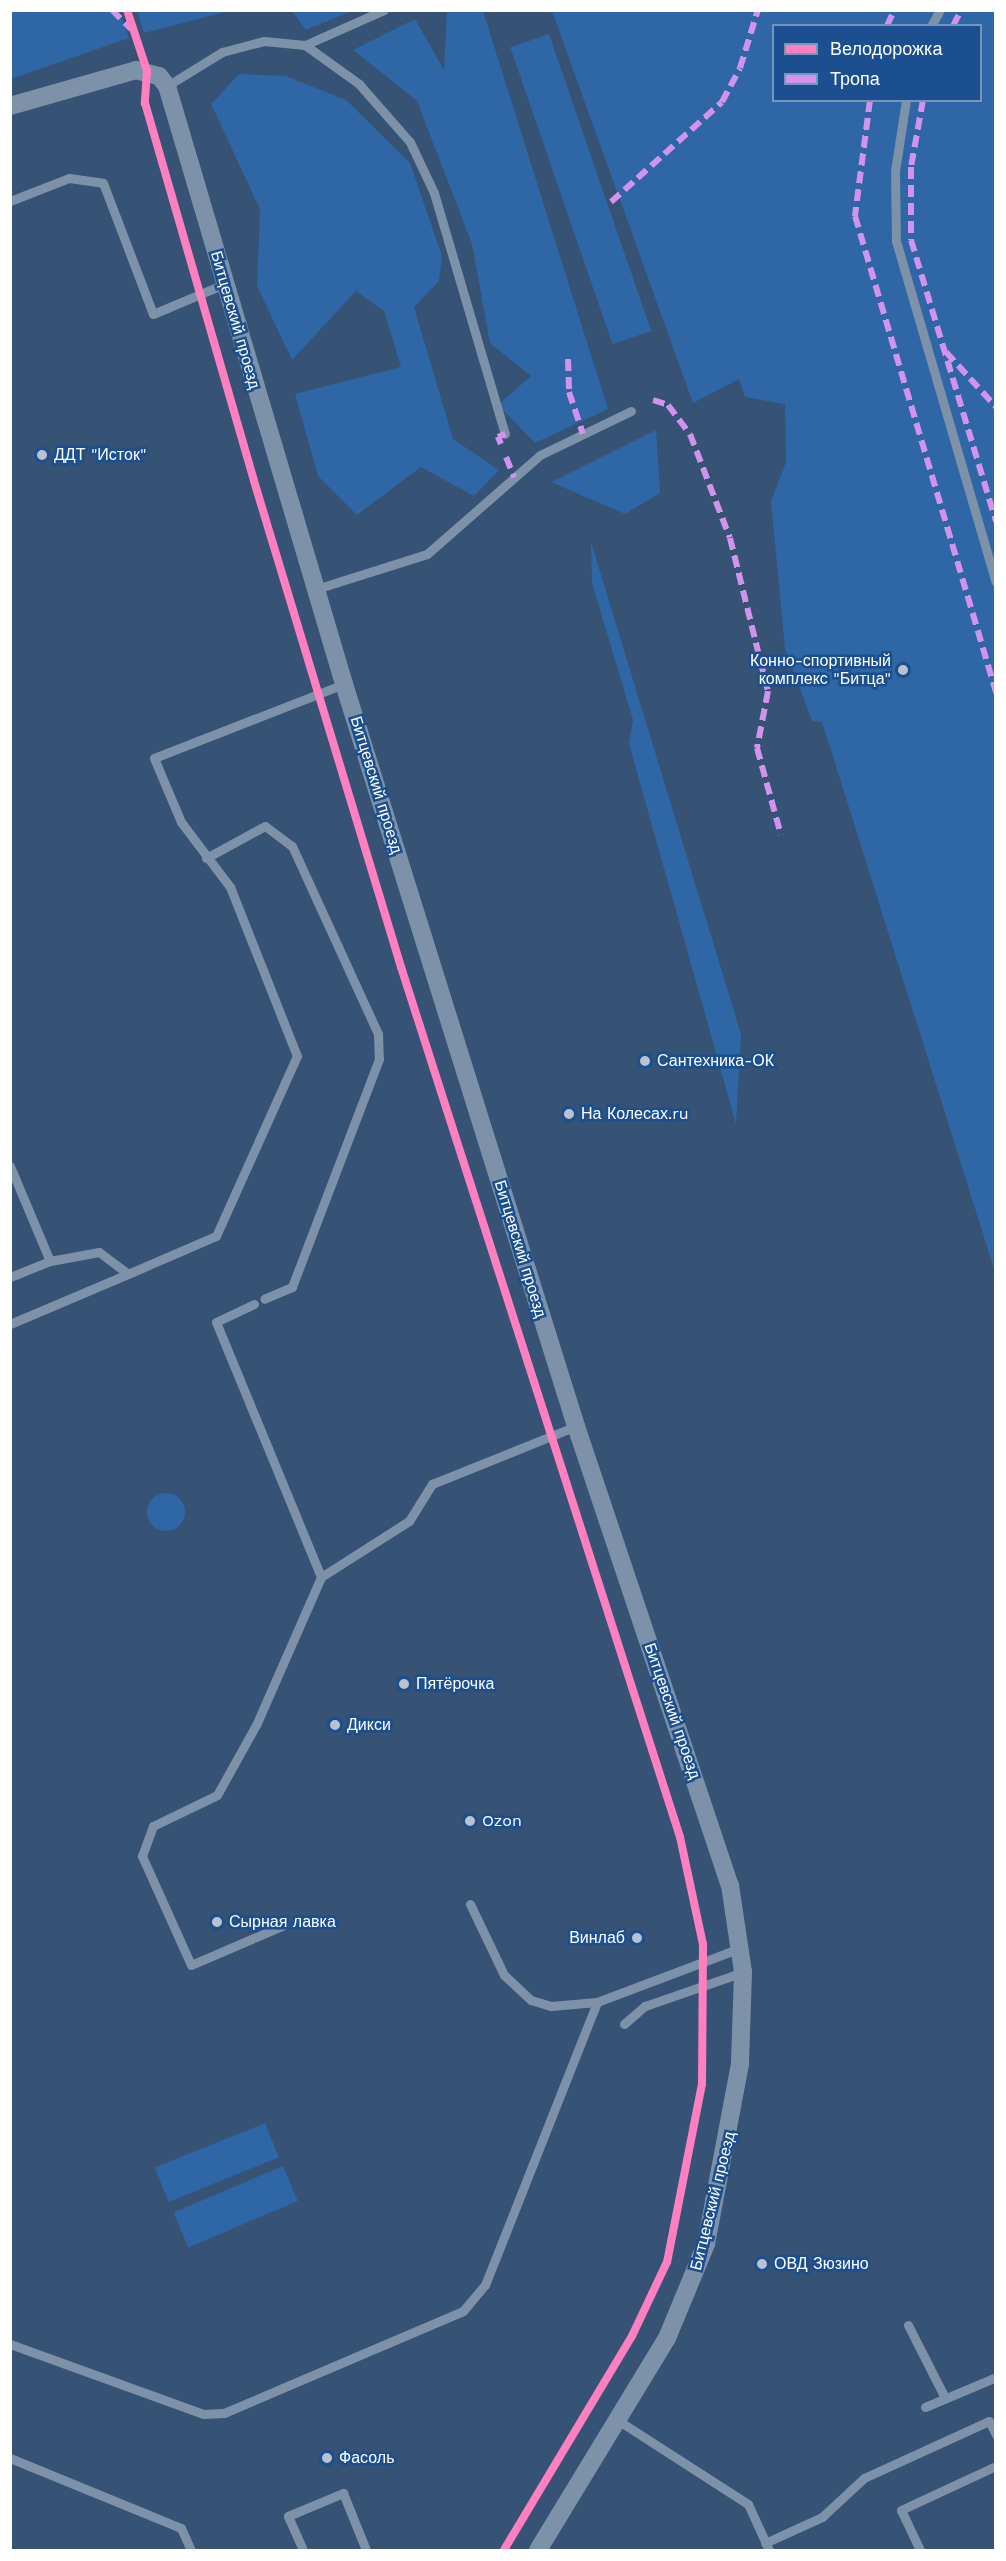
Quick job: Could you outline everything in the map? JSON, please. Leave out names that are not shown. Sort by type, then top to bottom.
[{"type":"street","points":[[10,106],[136,70],[159,76],[167,86]]},
{"type":"street","name":"Битцевский проезд","points":[[167,86],[344,684],[576,1426],[720,1845],[741,1948],[744,1972],[736,2100],[706,2244],[685,2301],[619,2421],[538,2550]]},
{"type":"lane","points":[[167,86],[222,52],[264,41],[305,45],[384,10]]},
{"type":"lane","points":[[932,24],[940,10]]},
{"type":"lane","points":[[305,45],[359,84],[410,142],[434,193],[505,434]]},
{"type":"lane","points":[[906,102],[895,171],[896,242],[996,582]]},
{"type":"lane","points":[[10,201],[69,178],[103,183],[153,314],[224,284]]},
{"type":"lane","points":[[316,589],[427,554],[540,455],[631,411]]},
{"type":"lane","points":[[10,1324],[216,1236],[297,1056],[230,887],[181,822],[154,758],[344,684]]},
{"type":"lane","points":[[207,858],[265,826],[292,846],[378,1034],[379,1059],[292,1287],[264,1299]]},
{"type":"lane","points":[[10,1166],[50,1261]]},
{"type":"lane","points":[[10,1276],[50,1261],[99,1251],[128,1274]]},
{"type":"lane","points":[[254,1304],[216,1322],[321,1577]]},
{"type":"lane","points":[[284,1925],[191,1965],[142,1856],[153,1826],[216,1795],[256,1723],[321,1577],[409,1521],[432,1484],[576,1426]]},
{"type":"lane","points":[[470,1904],[489,1953],[517,1991],[551,2006],[597,2002],[741,1948]]},
{"type":"lane","points":[[624,2024],[645,2006],[744,1972]]},
{"type":"lane","points":[[10,2344],[203,2414],[224,2413],[463,2311],[485,2285],[597,2002]]},
{"type":"lane","points":[[908,2325],[945,2398]]},
{"type":"lane","points":[[925,2407],[996,2377]]},
{"type":"lane","points":[[619,2421],[748,2505],[767,2547],[822,2517],[864,2478],[989,2421],[996,2435]]},
{"type":"lane","points":[[10,2458],[181,2528],[191,2550]]},
{"type":"lane","points":[[920,2550],[901,2510],[996,2466]]},
{"type":"lane","points":[[303,2550],[288,2516],[343,2493],[366,2550]]},
{"type":"shaded area","points":[[137,10],[229,10],[229,11],[144,33]]},
{"type":"shaded area","points":[[10,11],[119,11],[129,38],[11,79]]},
{"type":"shaded area","points":[[292,11],[352,11],[306,30]]},
{"type":"shaded area","points":[[447,11],[483,11],[608,409],[535,443],[498,405],[531,376],[490,343],[472,244],[417,101],[353,50],[415,19],[444,70]]},
{"type":"shaded area","name":"Конно-спортивный комплекс \"Битца\"","points":[[552,11],[995,11],[995,1272],[822,722],[812,721],[785,648],[771,501],[786,462],[785,404],[745,397],[739,379],[693,403]]},
{"type":"shaded area","points":[[549,34],[651,331],[612,344],[510,47]]},
{"type":"shaded area","points":[[239,74],[286,76],[346,100],[410,163],[442,256],[439,281],[414,307],[453,439],[499,470],[474,496],[421,467],[357,515],[318,476],[295,394],[401,367],[384,311],[356,291],[292,360],[257,286],[260,209],[211,104]]},
{"type":"shaded area","points":[[656,430],[660,493],[625,514],[551,482]]},
{"type":"shaded area","points":[[591,542],[741,1034],[736,1124],[629,744],[633,720],[592,583]]},
{"type":"shaded area","points":[[166,1493],[179,1499],[185,1512],[179,1525],[166,1531],[153,1525],[147,1512],[153,1499]]},
{"type":"shaded area","points":[[265,2123],[279,2157],[169,2202],[155,2168]]},
{"type":"shaded area","points":[[283,2166],[298,2201],[188,2247],[173,2212]]},
{"type":"marked path","points":[[112,10],[131,29]]},
{"type":"marked path","points":[[611,202],[722,102],[740,68],[758,10]]},
{"type":"marked path","points":[[888,24],[894,10]]},
{"type":"marked path","points":[[954,24],[961,10]]},
{"type":"marked path","points":[[870,102],[855,216],[996,693]]},
{"type":"marked path","points":[[923,102],[911,167],[911,240],[996,521]]},
{"type":"marked path","points":[[946,352],[996,407]]},
{"type":"marked path","points":[[568,359],[569,392],[583,434]]},
{"type":"marked path","points":[[653,400],[668,405],[690,434],[730,538],[768,691],[757,748],[781,835]]},
{"type":"marked path","points":[[501,444],[498,437],[505,434]]},
{"type":"marked path","points":[[506,457],[514,477]]},
{"type":"cycle path","points":[[127,10],[147,71],[145,103],[254,481],[401,967],[680,1837],[703,1944],[702,2084],[667,2262],[632,2336],[504,2550]]},
{"type":"place","name":"ДДТ \"Исток\"","points":[[42,455]]},
{"type":"place","name":"Конно-спортивный комплекс \"Битца\"","points":[[903,670]]},
{"type":"place","name":"Сантехника-ОК","points":[[645,1061]]},
{"type":"place","name":"На Колесах.ru","points":[[569,1114]]},
{"type":"place","name":"Пятёрочка","points":[[404,1684]]},
{"type":"place","name":"Дикси","points":[[335,1725]]},
{"type":"place","name":"Ozon","points":[[470,1821]]},
{"type":"place","name":"Сырная лавка","points":[[217,1922]]},
{"type":"place","name":"Винлаб","points":[[637,1938]]},
{"type":"place","name":"ОВД Зюзино","points":[[762,2264]]},
{"type":"place","name":"Фасоль","points":[[327,2458]]}]
